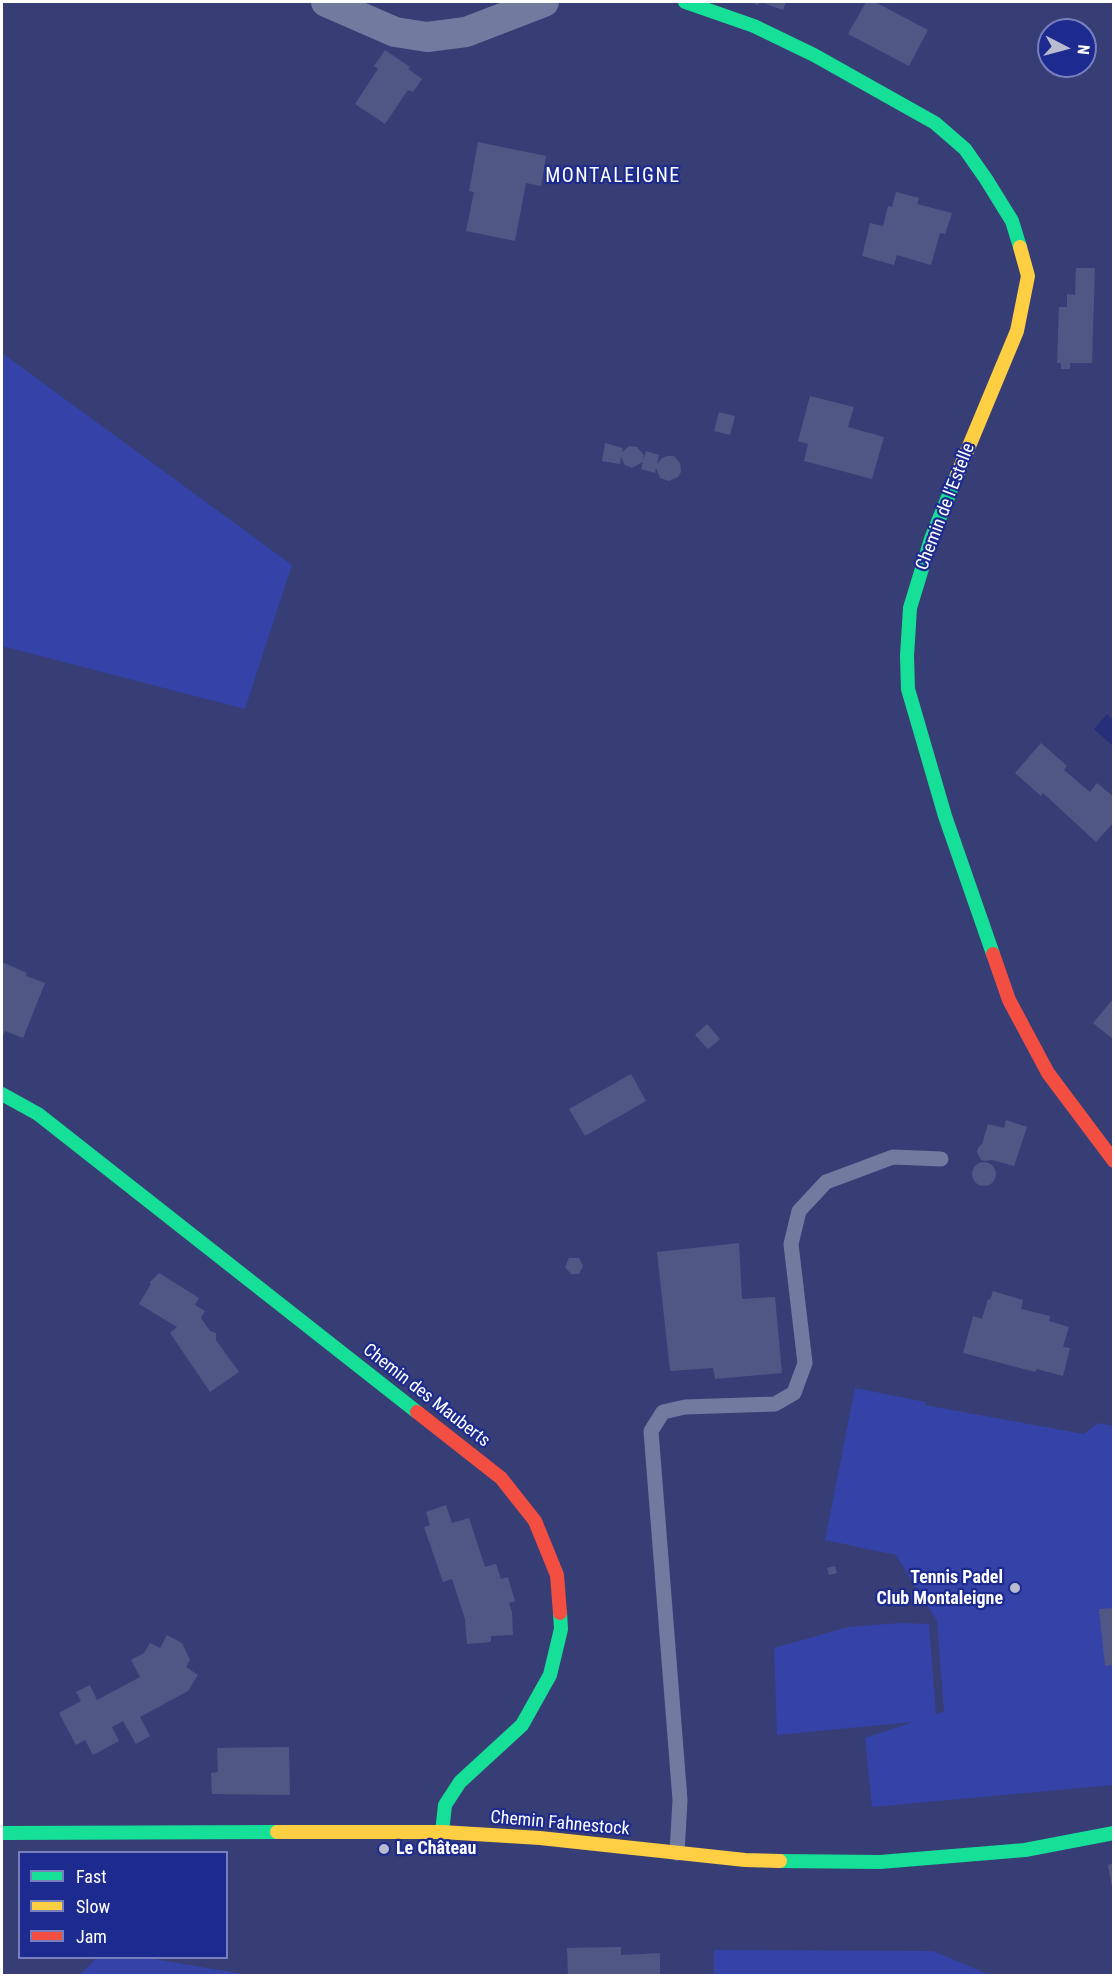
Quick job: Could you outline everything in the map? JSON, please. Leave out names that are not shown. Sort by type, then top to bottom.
[{"type":"street","points":[[326,2],[395,32],[427,37],[466,32],[544,2]]},
{"type":"street","name":"Chemin de l'Estelle","points":[[685,2],[754,26],[814,55],[935,123],[965,149],[1012,221],[1028,276],[1017,331],[932,538],[913,598],[910,608],[907,656],[908,688],[945,816],[1009,1000],[1048,1073],[1113,1161]]},
{"type":"street","name":"Chemin des Mauberts","points":[[2,1094],[38,1114],[501,1478],[535,1521],[557,1575],[561,1629],[550,1674],[522,1725],[460,1782],[445,1805],[442,1832]]},
{"type":"street","name":"Chemin Fahnestock","points":[[2,1833],[442,1832],[540,1838],[745,1860],[880,1862],[1026,1850],[1113,1833]]},
{"type":"lane","points":[[677,1853],[680,1800],[651,1431],[663,1412],[685,1407],[775,1404],[794,1393],[805,1363],[791,1244],[799,1211],[826,1182],[893,1157],[941,1159]]},
{"type":"shaded area","points":[[2,353],[292,565],[245,709],[2,646]]},
{"type":"shaded area","points":[[1107,714],[1113,720],[1113,746],[1094,729]]},
{"type":"shaded area","name":"Tennis Padel Club Montaleigne","points":[[855,1388],[926,1402],[925,1405],[1084,1434],[1098,1423],[1113,1426],[1113,1785],[872,1807],[865,1738],[913,1722],[777,1735],[774,1648],[848,1627],[900,1623],[929,1624],[936,1714],[944,1712],[937,1621],[896,1555],[825,1540]]},
{"type":"shaded area","points":[[714,1950],[933,1951],[990,1975],[714,1975]]},
{"type":"shaded area","points":[[95,1959],[154,1959],[248,1975],[80,1975]]},
{"type":"building","points":[[760,2],[786,2],[783,10]]},
{"type":"building","points":[[866,2],[875,2],[928,30],[909,66],[848,34]]},
{"type":"building","points":[[385,50],[410,67],[408,69],[422,79],[413,92],[408,90],[385,124],[355,104],[378,69],[374,66]]},
{"type":"building","points":[[478,142],[546,156],[541,186],[526,183],[515,241],[466,231],[474,192],[469,191]]},
{"type":"building","points":[[896,192],[919,198],[917,204],[952,213],[945,234],[940,233],[931,265],[897,255],[894,265],[862,256],[870,223],[883,226],[888,206],[892,207]]},
{"type":"building","points":[[1076,268],[1095,268],[1092,363],[1070,363],[1070,369],[1061,369],[1061,363],[1057,363],[1059,307],[1067,307],[1067,294],[1075,295]]},
{"type":"building","points":[[810,396],[854,407],[848,427],[884,437],[872,479],[804,461],[808,444],[798,441]]},
{"type":"building","points":[[719,412],[735,416],[730,435],[714,431]]},
{"type":"building","points":[[605,443],[623,448],[622,452],[629,446],[637,447],[644,455],[643,461],[646,451],[659,455],[657,464],[662,458],[674,456],[680,463],[681,472],[678,477],[669,481],[660,478],[656,468],[655,473],[641,469],[643,462],[632,468],[625,465],[621,457],[620,464],[602,461]]},
{"type":"building","points":[[1041,743],[1067,766],[1064,770],[1090,792],[1097,783],[1114,797],[1114,822],[1096,842],[1043,793],[1041,796],[1015,773]]},
{"type":"building","points":[[2,962],[27,973],[26,976],[45,983],[23,1038],[5,1031],[2,1039]]},
{"type":"building","points":[[1114,998],[1114,1040],[1093,1023]]},
{"type":"building","points":[[707,1024],[720,1039],[708,1049],[695,1035]]},
{"type":"building","points":[[631,1074],[646,1101],[585,1136],[569,1109]]},
{"type":"building","points":[[1006,1120],[1027,1127],[1014,1166],[992,1160],[981,1160],[977,1152],[988,1124],[1004,1128]]},
{"type":"building","points":[[984,1162],[989,1163],[995,1169],[995,1179],[989,1185],[984,1186],[979,1185],[973,1179],[972,1174],[973,1169],[979,1163]]},
{"type":"building","points":[[739,1243],[742,1299],[775,1297],[782,1373],[715,1379],[713,1368],[670,1371],[657,1252]]},
{"type":"building","points":[[569,1258],[579,1258],[583,1266],[579,1274],[571,1274],[565,1267]]},
{"type":"building","points":[[159,1273],[199,1298],[195,1305],[205,1311],[201,1318],[210,1331],[216,1333],[216,1340],[239,1372],[210,1392],[170,1333],[177,1327],[139,1304],[151,1284],[149,1283]]},
{"type":"building","points":[[993,1291],[1023,1300],[1021,1309],[1050,1316],[1049,1321],[1069,1327],[1063,1347],[1070,1348],[1063,1376],[1037,1369],[1035,1372],[963,1353],[973,1316],[982,1319]]},
{"type":"building","points":[[446,1505],[452,1523],[469,1518],[485,1567],[496,1564],[501,1579],[508,1577],[515,1601],[509,1603],[512,1612],[513,1635],[491,1636],[491,1642],[467,1644],[465,1619],[452,1579],[443,1582],[424,1527],[430,1525],[426,1512]]},
{"type":"building","points":[[835,1566],[837,1573],[829,1575],[827,1568]]},
{"type":"building","points":[[1114,1608],[1114,1665],[1105,1666],[1099,1609]]},
{"type":"building","points":[[167,1635],[182,1643],[190,1660],[186,1667],[198,1675],[188,1691],[140,1717],[150,1736],[136,1744],[123,1721],[112,1727],[119,1741],[93,1755],[85,1740],[76,1745],[59,1713],[81,1701],[76,1692],[90,1685],[97,1700],[140,1677],[131,1660],[144,1653],[150,1643],[160,1648]]},
{"type":"building","points":[[289,1747],[290,1795],[212,1794],[211,1773],[218,1772],[217,1748]]},
{"type":"building","points":[[1114,1863],[1114,1887],[1112,1887],[1108,1865]]},
{"type":"building","points":[[621,1947],[621,1955],[660,1953],[660,1976],[568,1976],[567,1948]]},
{"type":"traffic: fast","points":[[685,2],[754,26],[814,55],[935,123],[965,149],[986,179],[1012,221],[1020,247]]},
{"type":"traffic: fast","points":[[957,475],[931,539],[910,608],[907,656],[908,689],[945,816],[993,954]]},
{"type":"traffic: fast","points":[[2,1094],[38,1114],[417,1412]]},
{"type":"traffic: fast","points":[[442,1832],[445,1805],[460,1782],[522,1725],[550,1675],[561,1629],[560,1613]]},
{"type":"traffic: fast","points":[[2,1833],[277,1832]]},
{"type":"traffic: fast","points":[[780,1861],[880,1862],[1025,1850],[1114,1833]]},
{"type":"traffic: slow","points":[[957,475],[1017,331],[1028,276],[1020,247]]},
{"type":"traffic: slow","points":[[277,1832],[442,1832],[540,1838],[745,1860],[780,1861]]},
{"type":"traffic: jam","points":[[993,954],[1009,1000],[1048,1073],[1114,1161]]},
{"type":"traffic: jam","points":[[417,1412],[501,1478],[535,1521],[557,1575],[560,1613]]},
{"type":"place","name":"Tennis Padel Club Montaleigne","points":[[1015,1588]]},
{"type":"place","name":"Le Château","points":[[384,1849]]},
{"type":"district","name":"MONTALEIGNE","points":[[613,177]]}]
